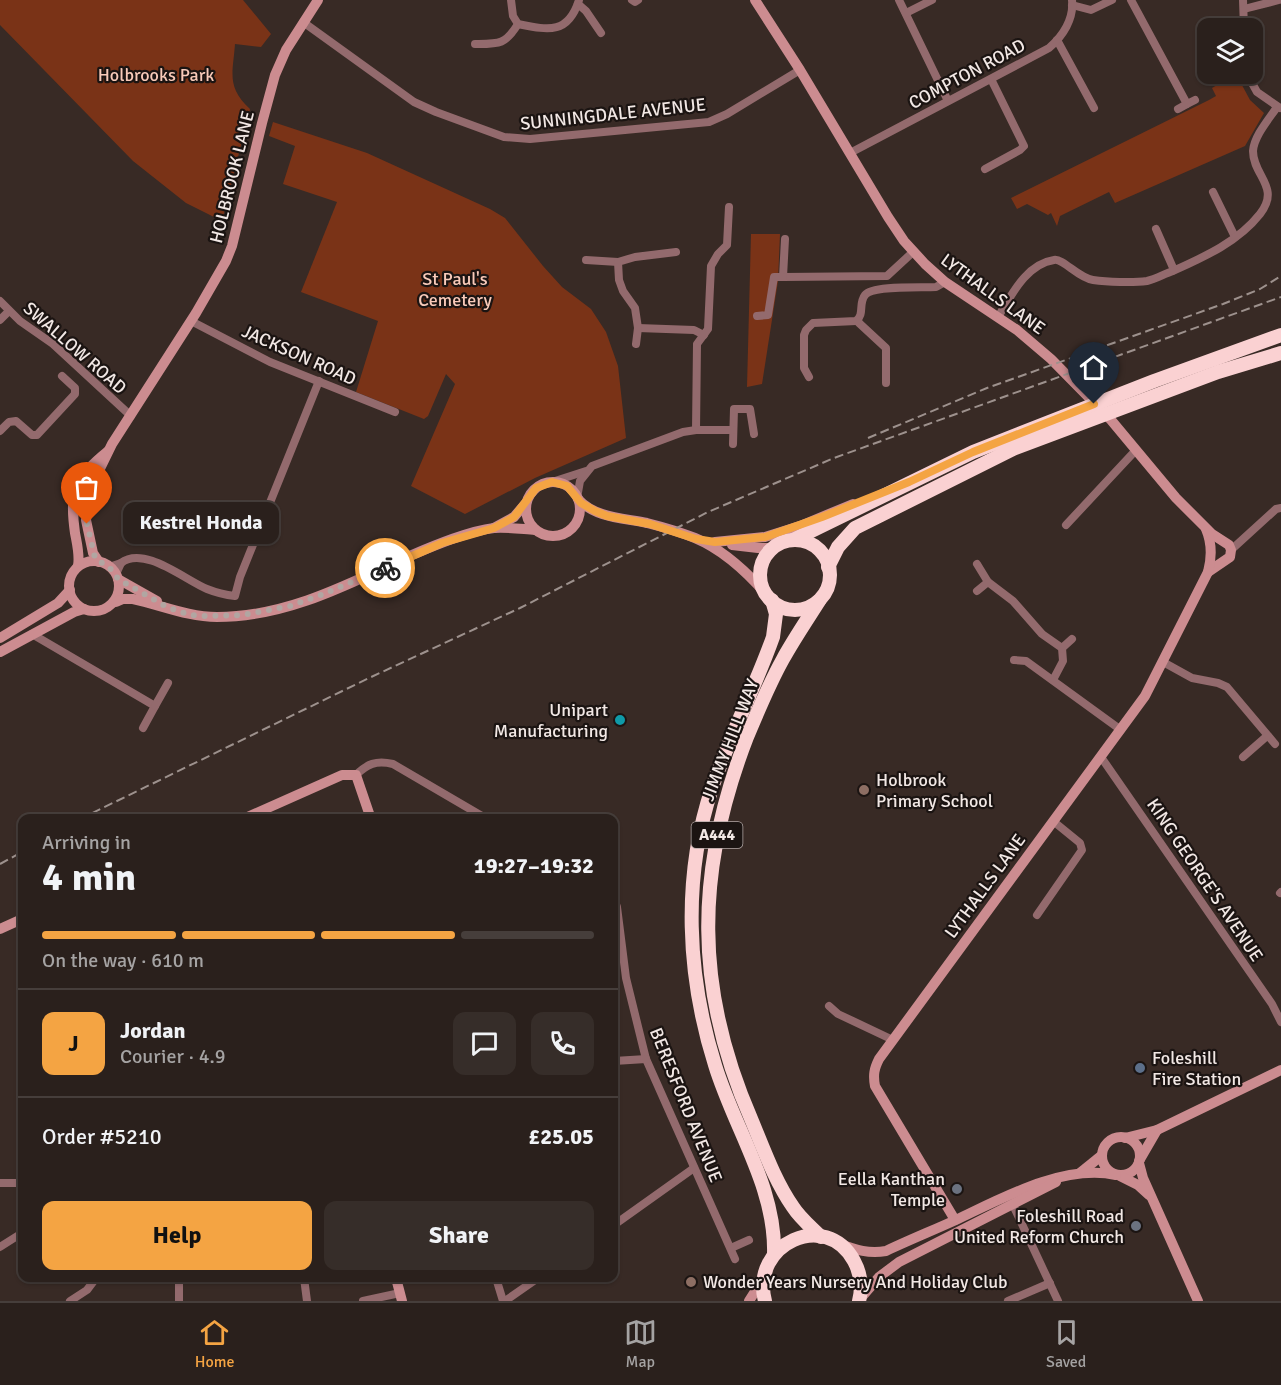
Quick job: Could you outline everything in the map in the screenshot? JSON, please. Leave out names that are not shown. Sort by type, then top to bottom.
[{"type":"highway","points":[[794,540],[809,543],[817,549],[827,561],[830,579],[819,601],[800,610],[785,609],[769,598],[761,584],[760,573],[763,561],[774,548],[782,543],[794,540],[845,516],[973,452],[1054,419],[1281,335]]},
{"type":"highway","points":[[828,567],[838,548],[855,528],[1013,449],[1186,384],[1281,353]]},
{"type":"highway","name":"JIMMY HILL WAY","points":[[769,598],[776,614],[773,637],[712,789],[704,819],[694,878],[692,933],[695,981],[707,1039],[727,1101],[772,1210],[775,1233],[774,1254]]},
{"type":"highway","name":"JIMMY HILL WAY","points":[[819,601],[774,676],[736,765],[727,791],[715,843],[710,875],[708,916],[716,1009],[737,1088],[779,1183],[794,1208],[821,1237]]},
{"type":"highway","points":[[765,1301],[763,1279],[766,1267],[774,1254],[796,1239],[821,1237],[837,1243],[851,1256],[862,1282],[859,1300]]},
{"type":"main road","name":"HOLBROOK LANE","points":[[112,569],[93,553],[86,520],[91,487],[110,449],[191,321],[230,252],[275,75],[286,50],[318,0]]},
{"type":"main road","name":"LYTHALLS LANE","points":[[755,0],[888,217],[913,252],[945,282],[1035,344],[1111,420],[1167,488],[1206,529],[1227,545]]},
{"type":"main road","name":"HOLBROOK LANE","points":[[78,566],[73,507],[76,486],[94,463],[110,449]]},
{"type":"main road","points":[[0,652],[74,612],[84,609],[99,611],[123,599],[167,607],[190,615],[243,615],[274,610],[321,595],[442,543],[494,528],[514,517],[536,488],[552,482],[567,486],[587,507],[607,516],[650,524],[694,538],[750,548],[774,548]]},
{"type":"main road","points":[[715,542],[753,539],[776,534],[909,482]]},
{"type":"main road","points":[[573,528],[580,512],[578,499]]},
{"type":"main road","points":[[527,502],[527,517],[535,530],[540,534],[554,537],[567,533],[589,518],[607,516]]},
{"type":"main road","points":[[494,528],[535,530]]},
{"type":"main road","name":"LYTHALLS LANE","points":[[955,1220],[875,1086],[874,1068],[1145,696],[1208,572],[1211,542],[1206,529]]},
{"type":"main road","points":[[694,538],[725,555],[769,598]]},
{"type":"main road","points":[[1208,572],[1225,561],[1230,557],[1227,545],[1216,543],[1211,551],[1216,560],[1225,561]]},
{"type":"main road","points":[[84,609],[75,602],[70,590],[70,577],[78,566],[91,561],[112,569],[167,607]]},
{"type":"main road","points":[[112,569],[119,590],[116,602]]},
{"type":"main road","points":[[0,638],[58,603],[70,590]]},
{"type":"main road","points":[[261,814],[342,775],[356,775],[369,814]]},
{"type":"main road","points":[[0,930],[18,921]]},
{"type":"main road","points":[[1080,1173],[1101,1155],[1106,1144],[1111,1140],[1157,1130],[1281,1070]]},
{"type":"main road","points":[[837,1243],[857,1251],[876,1253],[885,1251],[1032,1185],[1080,1173],[1129,1174],[1139,1162],[1157,1130]]},
{"type":"main road","points":[[1125,1138],[1135,1143],[1139,1150],[1139,1162],[1152,1197],[1198,1301]]},
{"type":"main road","points":[[1101,1155],[1107,1170],[1137,1185],[1152,1197]]},
{"type":"main road","points":[[859,1300],[879,1277],[899,1262],[1063,1178]]},
{"type":"main road","points":[[749,1301],[763,1279]]},
{"type":"main road","points":[[397,1282],[401,1297]]},
{"type":"street","points":[[511,0],[513,16],[518,24]]},
{"type":"street","points":[[632,0],[638,0]]},
{"type":"street","points":[[899,0],[948,101]]},
{"type":"street","points":[[906,13],[932,0]]},
{"type":"street","points":[[1072,3],[1091,10],[1112,0]]},
{"type":"street","points":[[1131,0],[1187,104]]},
{"type":"street","points":[[1243,0],[1244,18]]},
{"type":"street","points":[[1244,9],[1279,0]]},
{"type":"street","points":[[518,24],[554,29],[563,26],[578,2],[601,33]]},
{"type":"street","name":"COMPTON ROAD","points":[[850,153],[1044,51],[1057,40],[1070,20],[1072,3]]},
{"type":"street","name":"SUNNINGDALE AVENUE","points":[[303,22],[414,102],[511,139],[530,140],[709,122],[727,114],[800,70]]},
{"type":"street","points":[[475,44],[496,44],[509,39],[518,24]]},
{"type":"street","points":[[1057,40],[1094,108]]},
{"type":"street","points":[[985,169],[1024,146],[991,79]]},
{"type":"street","points":[[998,317],[1025,277],[1041,265],[1053,260],[1062,261],[1080,276],[1093,280],[1148,281],[1198,260],[1235,237],[1256,219],[1267,200],[1267,188],[1253,148],[1279,108],[1257,92],[1253,84]]},
{"type":"street","points":[[1178,109],[1195,100]]},
{"type":"street","points":[[1213,192],[1235,237]]},
{"type":"street","points":[[696,430],[697,344],[708,329],[710,271],[718,254],[727,245],[729,207]]},
{"type":"street","points":[[1156,229],[1173,270]]},
{"type":"street","points":[[783,277],[785,239]]},
{"type":"street","points":[[586,260],[618,262],[635,257],[676,252]]},
{"type":"street","points":[[757,316],[768,315],[774,277],[887,276],[913,252]]},
{"type":"street","points":[[618,262],[619,280],[623,291],[635,308],[638,328],[636,344]]},
{"type":"street","points":[[809,377],[804,368],[806,330],[818,321],[852,322],[858,320],[861,315],[862,300],[869,291],[874,289],[936,287],[945,282]]},
{"type":"street","name":"SWALLOW ROAD","points":[[0,301],[53,344],[130,416]]},
{"type":"street","points":[[0,320],[9,310]]},
{"type":"street","points":[[858,320],[886,348],[886,382]]},
{"type":"street","name":"JACKSON ROAD","points":[[191,321],[270,362],[395,412]]},
{"type":"street","points":[[638,328],[694,330],[704,335]]},
{"type":"street","points":[[0,431],[9,422],[16,421],[32,435],[37,435],[75,394],[75,387],[62,376]]},
{"type":"street","points":[[112,569],[130,558],[150,560],[208,590],[235,596],[244,567],[319,381]]},
{"type":"street","points":[[733,444],[734,409],[750,409],[754,434]]},
{"type":"street","points":[[578,499],[580,481],[592,466],[659,440],[696,430],[733,430]]},
{"type":"street","points":[[1066,525],[1136,450]]},
{"type":"street","points":[[552,482],[586,471]]},
{"type":"street","points":[[1227,545],[1243,540],[1276,508],[1281,508]]},
{"type":"street","points":[[977,564],[988,582],[1013,601],[1042,634],[1062,648],[1063,661],[1053,680]]},
{"type":"street","points":[[977,591],[988,582]]},
{"type":"street","points":[[32,634],[155,706]]},
{"type":"street","points":[[1062,648],[1072,639]]},
{"type":"street","points":[[1014,660],[1026,661],[1121,730]]},
{"type":"street","points":[[1163,662],[1192,678],[1227,687],[1275,744]]},
{"type":"street","points":[[143,728],[168,683]]},
{"type":"street","points":[[1243,757],[1267,736]]},
{"type":"street","name":"KING GEORGE'S AVENUE","points":[[1101,757],[1272,1004],[1281,1022]]},
{"type":"street","points":[[356,775],[365,766],[379,762],[400,767],[478,814]]},
{"type":"street","points":[[1037,915],[1082,850],[1080,843],[1053,822]]},
{"type":"street","name":"BERESFORD AVENUE","points":[[618,921],[626,978],[646,1059],[735,1259]]},
{"type":"street","points":[[829,1006],[838,1014],[893,1040]]},
{"type":"street","points":[[618,1061],[646,1059]]},
{"type":"street","points":[[618,1222],[694,1168]]},
{"type":"street","points":[[0,1183],[18,1183]]},
{"type":"street","points":[[1013,1205],[1058,1301]]},
{"type":"street","points":[[0,1247],[18,1236]]},
{"type":"street","points":[[731,1248],[749,1240]]},
{"type":"street","points":[[70,1301],[87,1290],[93,1282]]},
{"type":"street","points":[[178,1301],[179,1282]]},
{"type":"street","points":[[304,1282],[307,1301]]},
{"type":"street","points":[[497,1282],[504,1301],[532,1282]]},
{"type":"street","points":[[1008,1301],[1050,1283]]},
{"type":"street","points":[[363,1301],[401,1297]]},
{"type":"green space","name":"Holbrooks Park","points":[[0,0],[243,0],[271,34],[261,47],[235,44],[234,86],[237,94],[250,109],[222,221],[186,203],[133,161],[0,25]]},
{"type":"green space","points":[[1219,84],[1241,84],[1250,100],[1264,113],[1245,146],[1115,203],[1109,192],[1060,216],[1057,226],[1051,213],[1048,215],[1027,204],[1017,209],[1011,198],[1209,100],[1216,96],[1212,88]]},
{"type":"green space","name":"St Paul's Cemetery","points":[[273,122],[367,153],[505,218],[562,287],[591,309],[606,332],[618,366],[626,438],[535,478],[465,514],[411,486],[455,384],[446,374],[428,416],[424,419],[356,392],[378,321],[301,292],[337,202],[283,184],[295,146],[269,136]]},
{"type":"green space","points":[[751,234],[780,234],[778,281],[762,384],[747,387]]},
{"type":"railway","points":[[868,438],[987,388],[1223,304],[1260,289],[1281,276]]},
{"type":"railway","points":[[90,814],[369,678],[520,608],[708,512],[834,458],[1281,297]]},
{"type":"railway","points":[[0,864],[18,854]]},
{"type":"way so far","points":[[87,524],[95,558],[109,567],[118,579],[167,607],[190,615],[228,616],[274,610],[307,601],[385,568]]},
{"type":"place","name":"Kestrel Honda","points":[[87,524]]},
{"type":"place","name":"Unipart Manufacturing","points":[[620,720]]},
{"type":"place","name":"Holbrook Primary School","points":[[864,790]]},
{"type":"place","name":"Foleshill Fire Station","points":[[1140,1068]]},
{"type":"place","name":"Eella Kanthan Temple","points":[[957,1189]]},
{"type":"place","name":"Foleshill Road United Reform Church","points":[[1136,1226]]},
{"type":"place","name":"Wonder Years Nursery And Holiday Club","points":[[691,1282]]},
{"type":"route","points":[[385,568],[442,543],[494,528],[514,517],[536,488],[552,482],[567,486],[581,503],[607,516],[650,524],[696,539],[715,542],[765,537],[800,526],[909,482],[973,452],[1094,404]]}]
